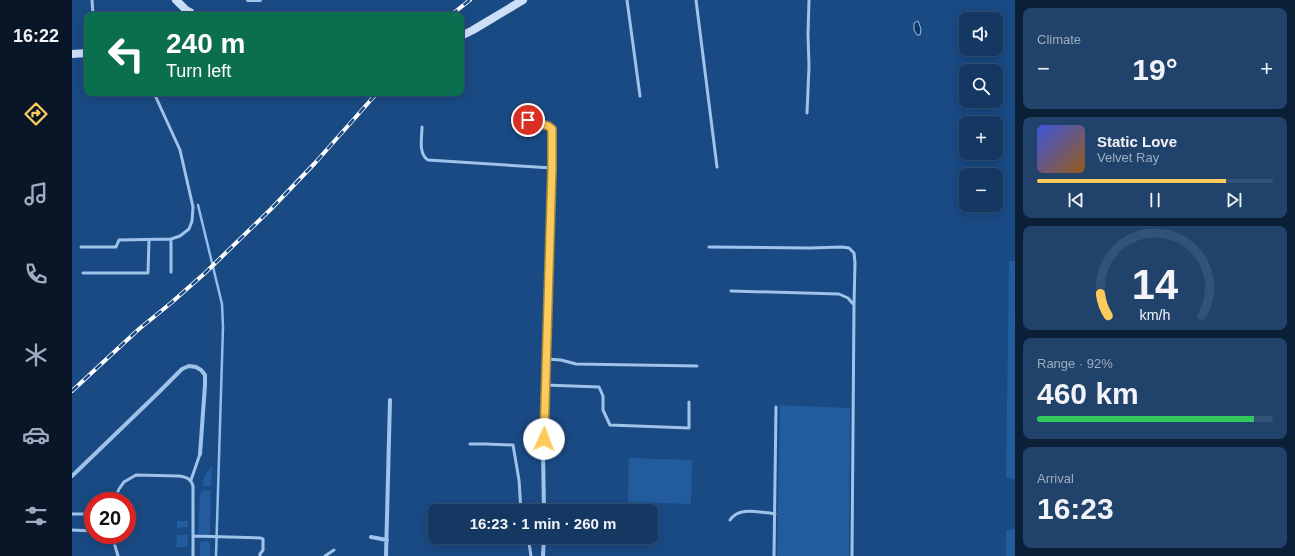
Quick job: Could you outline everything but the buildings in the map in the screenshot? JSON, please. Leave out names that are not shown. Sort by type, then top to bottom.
[{"type":"street","points":[[176,0],[187,12]]},
{"type":"street","points":[[248,0],[260,0]]},
{"type":"street","points":[[464,34],[523,0]]},
{"type":"street","points":[[72,54],[84,52]]},
{"type":"street","points":[[72,476],[182,369],[189,366],[196,367],[205,375],[200,454]]},
{"type":"street","points":[[386,556],[390,400]]},
{"type":"street","points":[[543,452],[544,504]]},
{"type":"street","points":[[371,537],[386,540]]},
{"type":"street","points":[[543,556],[544,544]]},
{"type":"lane","points":[[92,0],[93,12]]},
{"type":"lane","points":[[627,0],[640,96]]},
{"type":"lane","points":[[696,0],[717,167]]},
{"type":"lane","points":[[807,113],[809,0]]},
{"type":"lane","points":[[81,247],[116,247],[119,240],[171,239],[180,236],[189,229],[192,221],[193,207],[180,150],[155,96]]},
{"type":"lane","points":[[528,120],[548,126],[552,129],[543,452]]},
{"type":"lane","points":[[422,127],[422,153],[424,158],[428,160],[552,168]]},
{"type":"lane","points":[[171,239],[171,272]]},
{"type":"lane","points":[[83,273],[148,273],[149,240]]},
{"type":"lane","points":[[709,247],[842,247],[849,248],[854,253],[852,556]]},
{"type":"lane","points":[[730,291],[839,294],[848,298],[854,305]]},
{"type":"lane","points":[[546,359],[561,360],[576,364],[697,366]]},
{"type":"lane","points":[[545,386],[599,387],[603,396],[603,410],[610,425],[688,428],[689,402]]},
{"type":"lane","points":[[774,556],[776,407]]},
{"type":"lane","points":[[470,444],[513,445],[519,480],[521,504]]},
{"type":"lane","points":[[193,556],[193,486],[191,480],[200,454]]},
{"type":"lane","points":[[118,492],[124,482],[136,475],[179,476],[186,477],[191,480]]},
{"type":"lane","points":[[730,520],[739,512],[775,514]]},
{"type":"lane","points":[[72,514],[84,514]]},
{"type":"lane","points":[[72,530],[84,531]]},
{"type":"lane","points":[[193,536],[263,539],[263,550],[260,556]]},
{"type":"lane","points":[[114,544],[118,556]]},
{"type":"lane","points":[[529,544],[530,556]]},
{"type":"lane","points":[[325,556],[334,550]]},
{"type":"shaded area","points":[[918,21],[921,29],[920,35],[917,35],[914,30],[914,23]]},
{"type":"shaded area","points":[[1009,261],[1015,261],[1015,479],[1006,478]]},
{"type":"shaded area","points":[[780,405],[850,408],[849,556],[777,556]]},
{"type":"shaded area","points":[[629,458],[692,460],[691,504],[628,502]]},
{"type":"shaded area","points":[[212,466],[211,486],[204,486],[202,485],[205,475]]},
{"type":"shaded area","points":[[203,490],[211,491],[210,535],[200,535],[198,533],[200,493]]},
{"type":"shaded area","points":[[177,521],[188,521],[188,527],[177,528]]},
{"type":"shaded area","points":[[1015,529],[1015,556],[1006,556],[1006,530]]},
{"type":"shaded area","points":[[177,535],[188,535],[187,547],[176,547]]},
{"type":"shaded area","points":[[202,541],[210,542],[210,556],[200,556],[200,543]]},
{"type":"waterway","points":[[198,205],[222,304],[223,327],[216,556]]},
{"type":"railway","points":[[455,12],[470,0]]},
{"type":"railway","points":[[72,391],[139,329],[205,273],[271,209],[315,163],[374,96]]},
{"type":"route","points":[[528,120],[548,126],[552,129],[544,439]]}]
